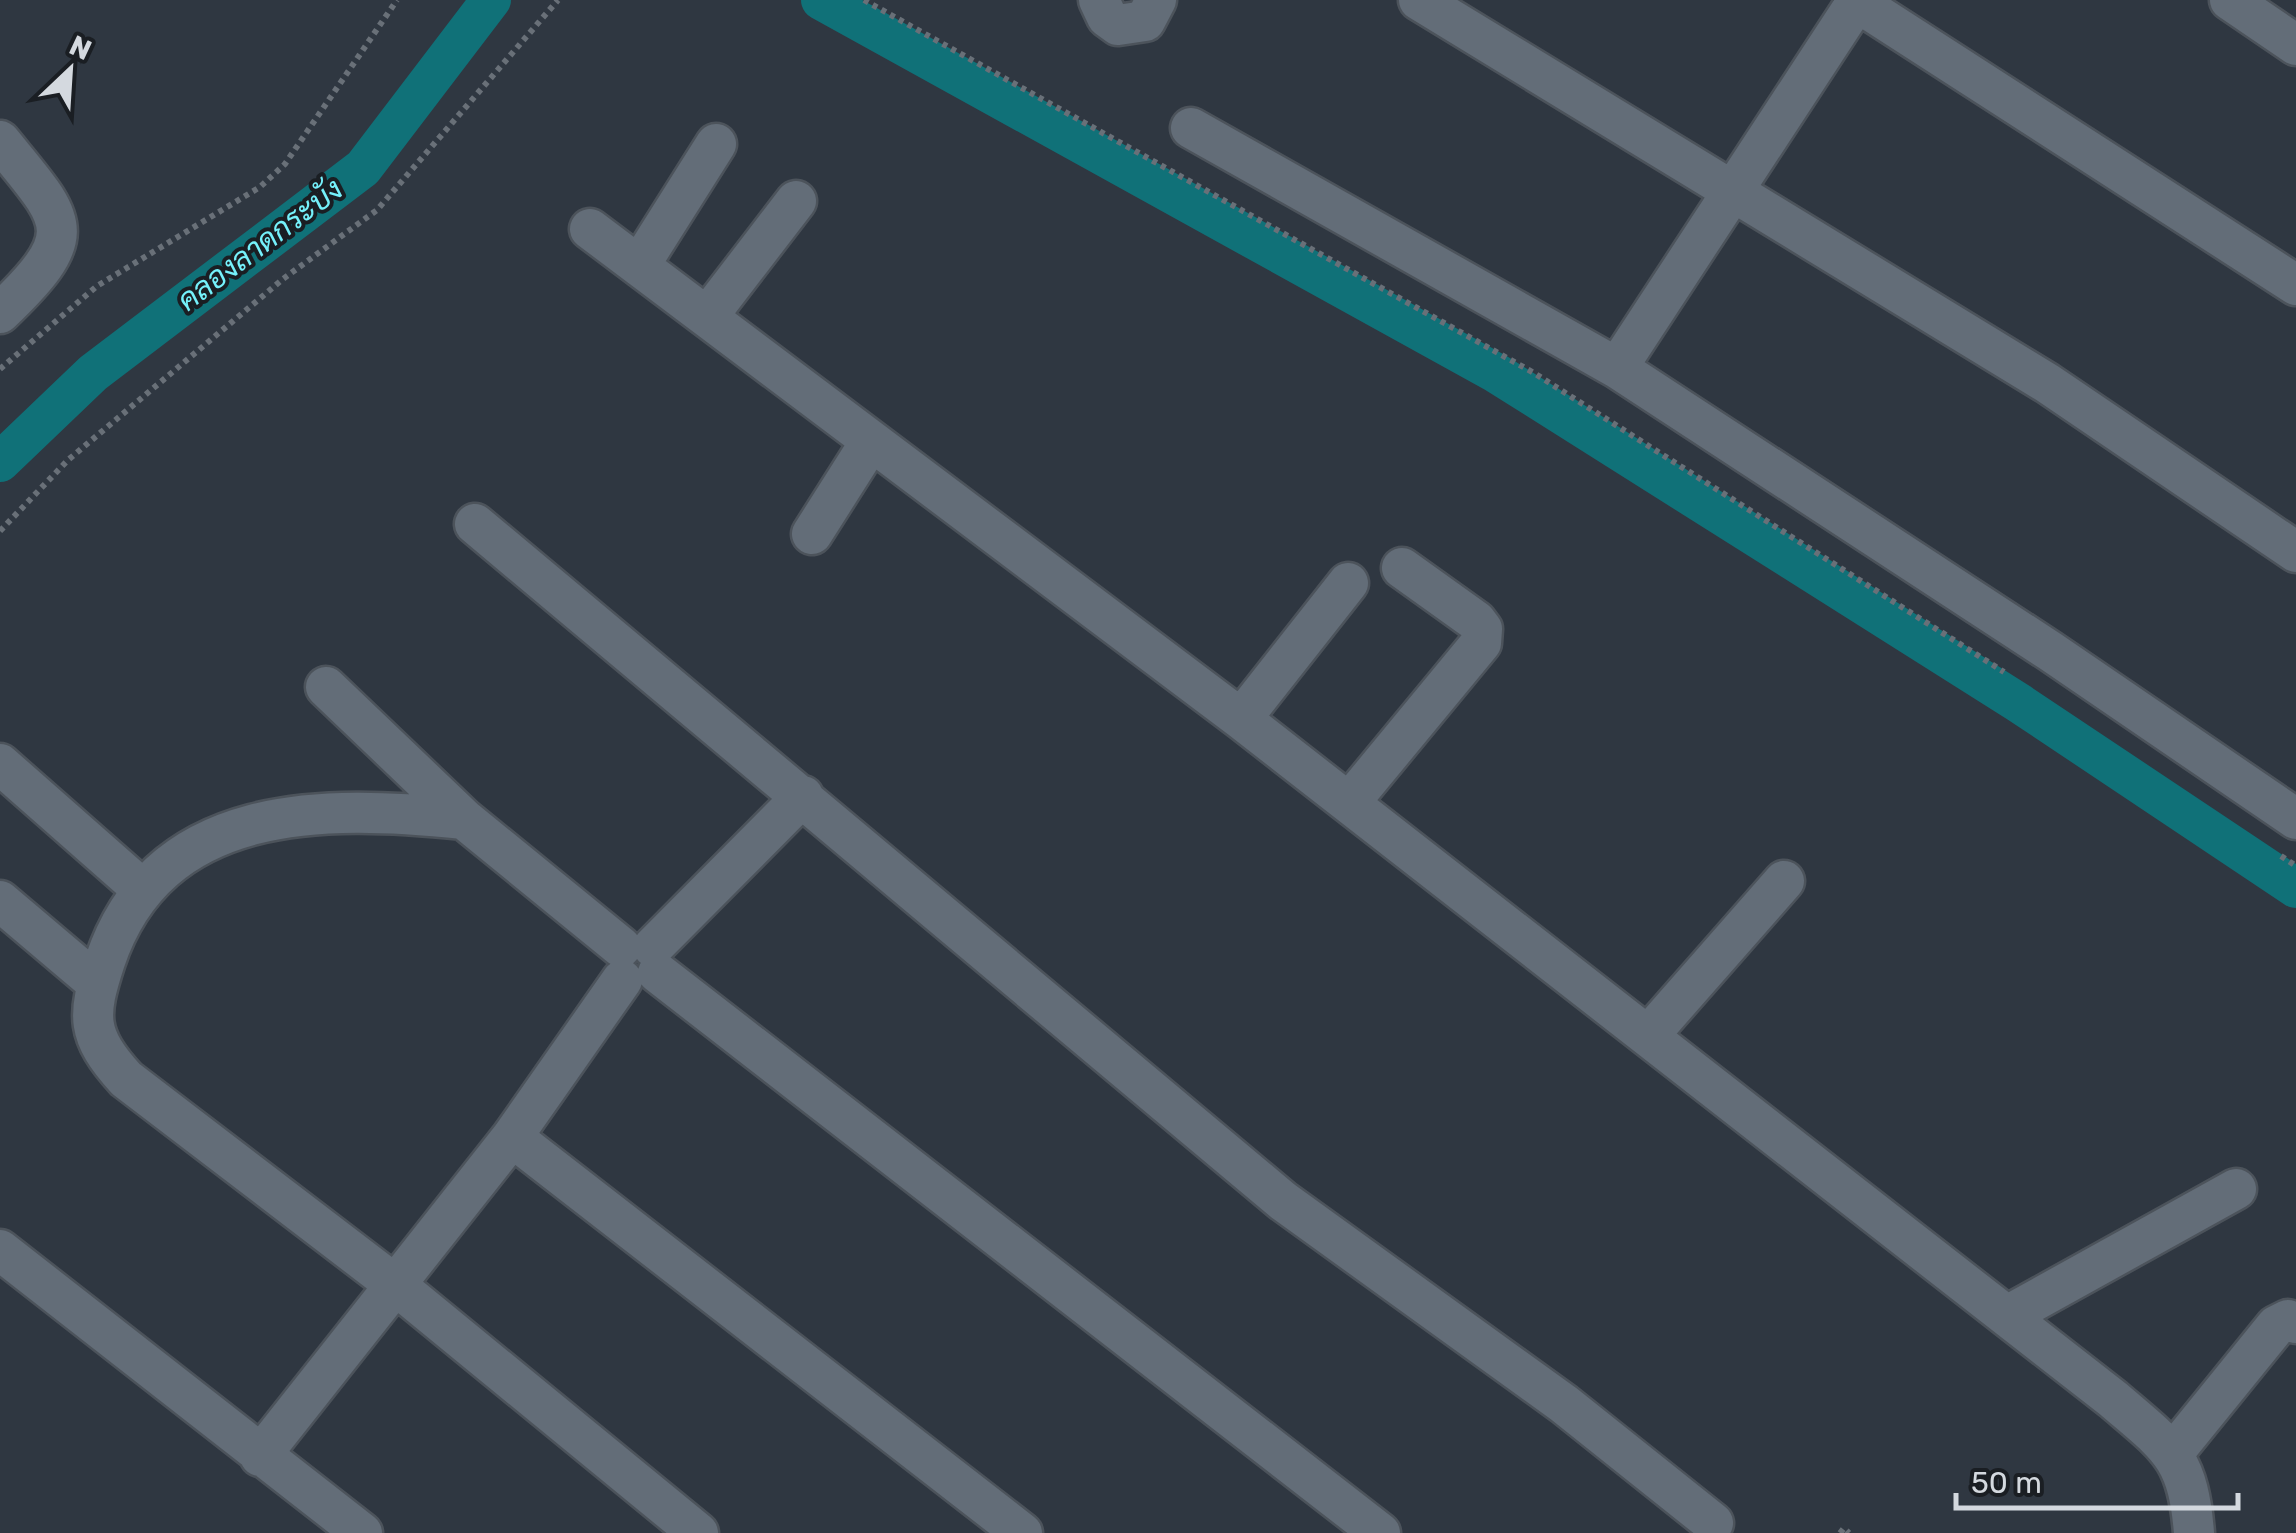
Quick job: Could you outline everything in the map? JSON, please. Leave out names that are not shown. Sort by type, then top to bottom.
[{"type":"street","points":[[1099,0],[1106,17],[1132,26],[1145,20],[1156,0]]},
{"type":"street","points":[[1419,0],[2046,383],[2296,552]]},
{"type":"street","points":[[1617,368],[1856,0],[2296,286]]},
{"type":"street","points":[[2230,0],[2296,45]]},
{"type":"street","points":[[1190,128],[1617,368],[2050,651],[2296,818]]},
{"type":"street","points":[[0,141],[54,208],[59,236],[55,250],[0,313]]},
{"type":"street","points":[[638,266],[716,144]]},
{"type":"street","points":[[707,317],[796,202]]},
{"type":"street","points":[[590,229],[1241,719],[2006,1316],[2174,1452],[2191,1494],[2194,1533]]},
{"type":"street","points":[[812,534],[871,440]]},
{"type":"street","points":[[475,524],[1283,1201],[1564,1404],[1713,1523]]},
{"type":"street","points":[[1349,803],[1481,644],[1482,629],[1476,621],[1402,568]]},
{"type":"street","points":[[1241,719],[1348,583]]},
{"type":"street","points":[[326,687],[464,819],[638,962],[1380,1533]]},
{"type":"street","points":[[0,764],[144,890]]},
{"type":"street","points":[[260,1456],[398,1287],[638,962],[803,796]]},
{"type":"street","points":[[464,819],[330,811],[246,823],[207,840],[154,877],[108,953],[98,984],[93,1032],[97,1045],[126,1078],[398,1287],[698,1533]]},
{"type":"street","points":[[1648,1036],[1784,881]]},
{"type":"street","points":[[0,901],[98,984]]},
{"type":"street","points":[[512,1136],[1022,1533]]},
{"type":"street","points":[[2006,1316],[2236,1188]]},
{"type":"street","points":[[0,1250],[362,1533]]},
{"type":"street","points":[[2174,1452],[2276,1326],[2288,1320],[2296,1323]]},
{"type":"path","points":[[0,369],[97,286],[260,187],[285,164],[397,0]]},
{"type":"path","points":[[0,530],[68,460],[283,280],[377,210],[558,0]]},
{"type":"path","points":[[864,0],[1534,373],[2011,676]]},
{"type":"path","points":[[2264,845],[2296,866]]},
{"type":"path","points":[[1840,1533],[1844,1528],[1849,1533]]},
{"type":"waterway","name":"คลองลาดกระบัง","points":[[0,462],[93,373],[363,168],[491,0]]},
{"type":"waterway","points":[[821,0],[1496,373],[2019,703],[2296,888]]}]
